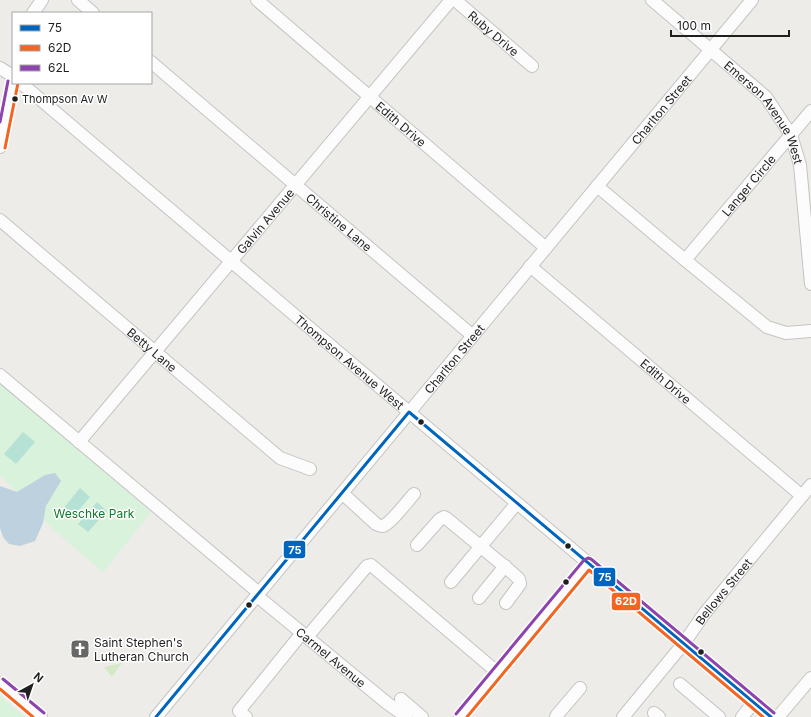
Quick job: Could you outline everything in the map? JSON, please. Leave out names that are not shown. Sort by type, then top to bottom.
[{"type":"street","points":[[34,12],[42,0]]},
{"type":"street","points":[[78,0],[92,12]]},
{"type":"street","name":"Edith Drive","points":[[257,0],[546,248]]},
{"type":"street","name":"Galvin Avenue","points":[[79,442],[451,0]]},
{"type":"street","name":"Ruby Drive","points":[[455,0],[532,66]]},
{"type":"street","name":"Emerson Avenue West","points":[[652,0],[766,97],[791,135],[800,165],[808,217],[811,284]]},
{"type":"street","name":"Charlton Street","points":[[160,716],[258,594],[752,0]]},
{"type":"street","name":"Christine Lane","points":[[152,63],[473,336]]},
{"type":"street","points":[[0,68],[12,75]]},
{"type":"street","points":[[0,147],[13,84]]},
{"type":"street","name":"Thompson Avenue West","points":[[22,84],[771,717]]},
{"type":"street","name":"Langer Circle","points":[[686,260],[811,111]]},
{"type":"street","points":[[597,186],[767,327],[786,333],[811,331]]},
{"type":"street","name":"Betty Lane","points":[[0,220],[280,458],[310,469]]},
{"type":"street","name":"Edith Drive","points":[[530,266],[802,496]]},
{"type":"street","name":"Carmel Avenue","points":[[0,375],[305,635],[406,717]]},
{"type":"street","name":"Bellows Street","points":[[623,717],[684,643],[704,614],[811,485]]},
{"type":"street","points":[[342,493],[376,524],[382,527],[390,521],[414,494]]},
{"type":"street","points":[[451,582],[517,503]]},
{"type":"street","points":[[417,545],[440,519],[444,517],[446,518],[519,579],[520,584],[506,603]]},
{"type":"street","points":[[460,717],[588,563]]},
{"type":"street","points":[[246,717],[239,711],[367,566],[371,565],[497,672]]},
{"type":"street","points":[[478,598],[505,566]]},
{"type":"street","points":[[778,717],[811,678]]},
{"type":"street","points":[[0,683],[40,717]]},
{"type":"street","points":[[680,684],[719,717]]},
{"type":"street","points":[[556,717],[580,688]]},
{"type":"street","points":[[400,699],[422,717]]},
{"type":"street","points":[[742,717],[754,702]]},
{"type":"green space","name":"Weschke Park","points":[[0,383],[151,512],[103,572],[55,531],[0,475]]},
{"type":"green space","points":[[23,432],[35,442],[16,464],[4,454]]},
{"type":"green space","points":[[80,488],[90,497],[72,518],[62,510]]},
{"type":"green space","points":[[97,502],[107,511],[88,532],[78,524]]},
{"type":"green space","points":[[122,663],[112,677],[104,667]]},
{"type":"green space","points":[[0,696],[25,717],[0,717]]},
{"type":"water","points":[[55,473],[61,481],[46,506],[43,523],[35,541],[20,546],[9,544],[3,537],[0,528],[0,486],[17,492],[45,475]]},
{"type":"transit line","name":"62L","points":[[0,122],[8,81]]},
{"type":"transit line","name":"62D","points":[[5,148],[18,84]]},
{"type":"transit line","name":"75","points":[[156,717],[409,412],[771,717]]},
{"type":"transit line","name":"62L","points":[[456,714],[584,560],[588,558],[774,713]]},
{"type":"transit line","name":"62D","points":[[467,717],[589,570],[763,717]]},
{"type":"transit line","name":"62L","points":[[3,679],[44,713]]},
{"type":"transit line","name":"62D","points":[[0,689],[33,717]]},
{"type":"place","name":"Thompson Av W","points":[[15,99]]},
{"type":"place","name":"Saint Stephen's Lutheran Church","points":[[80,649]]}]
